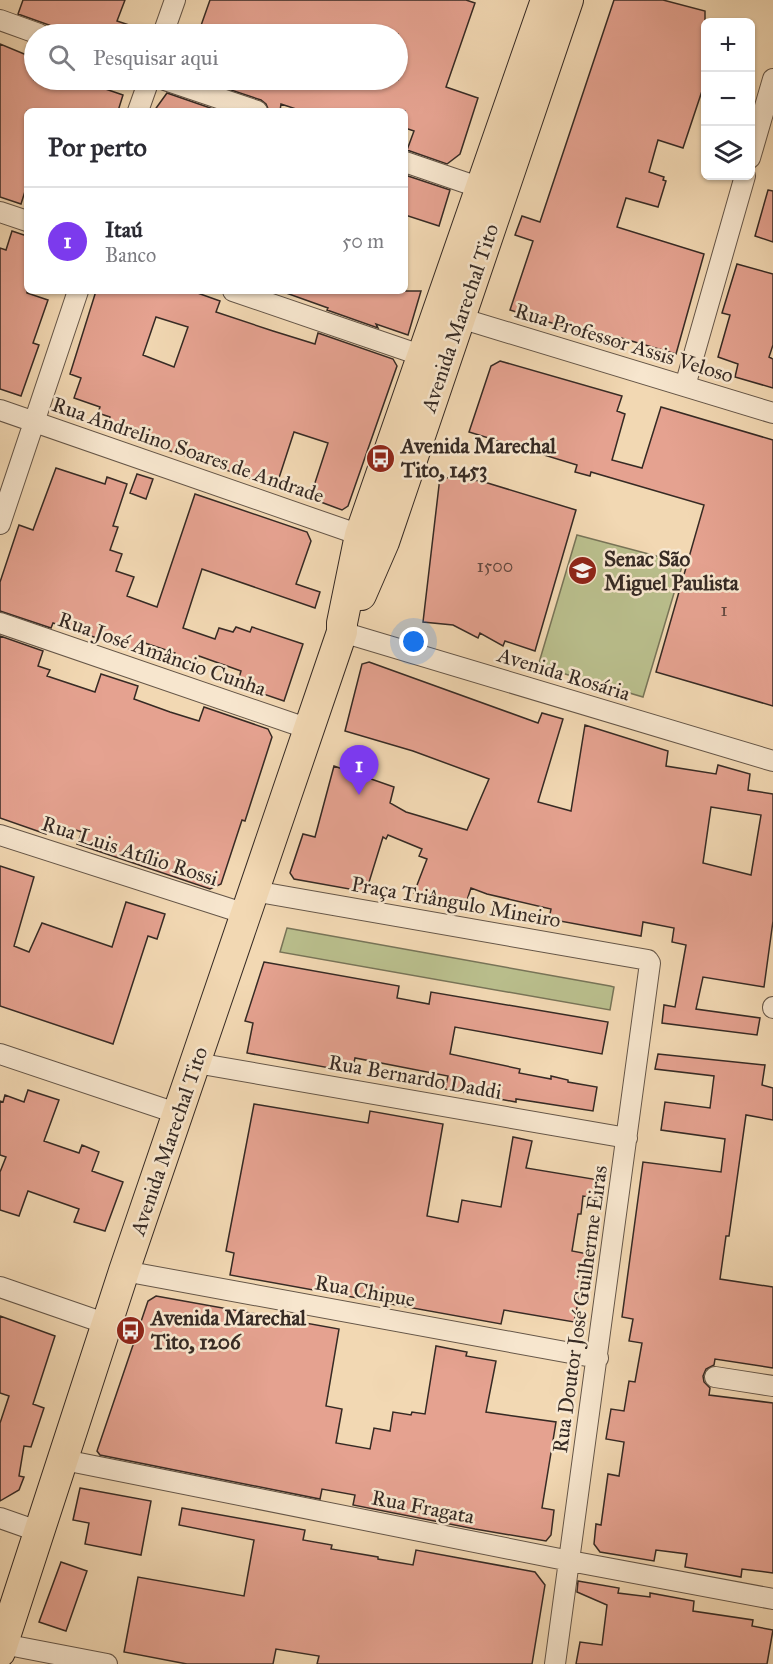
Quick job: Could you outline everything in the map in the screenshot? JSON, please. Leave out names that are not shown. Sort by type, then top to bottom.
[{"type":"main road","name":"Avenida Marechal Tito","points":[[360,535],[546,0]]},
{"type":"main road","name":"Avenida Marechal Tito","points":[[1,1648],[124,1271],[342,632],[384,542],[568,0]]},
{"type":"main road","points":[[460,249],[462,255],[453,283],[460,318]]},
{"type":"main road","points":[[342,632],[366,557],[367,547],[360,535]]},
{"type":"street","points":[[167,24],[175,0]]},
{"type":"street","points":[[0,20],[24,29]]},
{"type":"street","points":[[755,141],[773,79]]},
{"type":"street","points":[[139,108],[145,90]]},
{"type":"street","points":[[195,90],[248,108]]},
{"type":"street","points":[[408,163],[481,188]]},
{"type":"street","points":[[685,386],[744,180]]},
{"type":"street","points":[[0,212],[24,220]]},
{"type":"street","points":[[0,524],[77,294]]},
{"type":"street","points":[[242,294],[423,356]]},
{"type":"street","name":"Rua Professor Assis Veloso","points":[[460,318],[773,413]]},
{"type":"street","name":"Rua Andrelino Soares de Andrade","points":[[0,410],[360,535]]},
{"type":"street","name":"Rua José Amâncio Cunha","points":[[0,623],[309,729]]},
{"type":"street","name":"Avenida Rosária","points":[[342,632],[773,761]]},
{"type":"street","name":"Rua Luis Atílio Rossi","points":[[0,835],[250,902]]},
{"type":"street","name":"Praça Triângulo Mineiro","points":[[250,902],[650,961]]},
{"type":"street","name":"Rua Doutor José Guilherme Eiras","points":[[555,1664],[650,961]]},
{"type":"street","points":[[0,1054],[179,1114]]},
{"type":"street","name":"Rua Bernardo Daddi","points":[[196,1063],[627,1138]]},
{"type":"street","name":"Rua Chipue","points":[[124,1271],[598,1358]]},
{"type":"street","points":[[0,1287],[107,1324]]},
{"type":"street","points":[[715,1377],[773,1386]]},
{"type":"street","name":"Rua Fragata","points":[[64,1460],[773,1599]]},
{"type":"street","points":[[0,1518],[40,1532]]},
{"type":"street","points":[[1,1648],[107,1664]]},
{"type":"green space","points":[[577,535],[683,563],[643,697],[538,666]]},
{"type":"green space","points":[[287,928],[614,987],[610,1010],[280,952]]},
{"type":"building","points":[[23,0],[125,0],[117,21],[126,24],[46,24],[18,14]]},
{"type":"building","points":[[210,0],[466,0],[475,3],[446,87],[478,98],[460,154],[447,164],[408,150],[414,131],[408,129],[408,108],[293,108],[281,104],[280,108],[268,108],[261,100],[231,90],[408,90],[408,24],[202,24]]},
{"type":"building","points":[[614,0],[663,0],[705,11],[705,18],[701,18],[701,94],[683,148],[658,140],[649,172],[664,177],[663,180],[666,181],[658,207],[626,198],[617,227],[704,254],[676,354],[621,338],[619,344],[510,310],[533,241],[515,235],[522,216],[540,222]]},
{"type":"building","points":[[0,44],[24,54],[24,90],[108,90],[123,95],[119,108],[24,108],[24,194],[21,204],[0,197]]},
{"type":"building","points":[[167,93],[210,108],[156,108]]},
{"type":"building","points":[[408,176],[450,190],[439,226],[408,216]]},
{"type":"building","points":[[768,190],[773,191],[773,242],[755,236]]},
{"type":"building","points":[[12,231],[24,235],[24,294],[48,300],[33,343],[39,345],[21,396],[0,389],[0,248],[6,250]]},
{"type":"building","points":[[737,264],[773,274],[773,345],[769,357],[773,359],[773,388],[735,377],[738,364],[718,357],[730,315],[722,313]]},
{"type":"building","points":[[408,291],[421,291],[408,335],[376,324],[378,328],[327,310],[328,308],[289,294],[408,294]]},
{"type":"building","points":[[95,294],[200,294],[220,301],[216,312],[315,344],[318,333],[393,359],[397,366],[348,506],[342,510],[310,498],[328,443],[294,432],[276,487],[106,429],[110,417],[98,413],[100,407],[74,398],[81,378],[70,374]],"holes":[[[156,317],[188,327],[174,367],[143,355]]]},
{"type":"building","points":[[500,361],[622,396],[617,411],[625,414],[612,460],[642,468],[661,407],[773,440],[773,706],[656,672],[704,505],[591,472],[590,476],[575,472],[577,465],[469,432],[491,366]]},
{"type":"building","points":[[56,468],[105,484],[107,477],[127,484],[113,526],[118,527],[110,550],[122,554],[116,571],[134,577],[127,596],[157,607],[195,494],[307,532],[311,541],[296,584],[320,592],[315,608],[202,569],[183,628],[215,639],[219,628],[233,632],[236,627],[250,632],[252,627],[303,644],[284,701],[237,685],[241,671],[199,656],[196,664],[174,657],[175,653],[145,643],[141,653],[53,623],[51,628],[0,611],[0,582],[19,525],[33,530]]},
{"type":"building","points":[[137,474],[153,479],[146,499],[130,493]]},
{"type":"building","points":[[440,477],[481,481],[576,510],[535,651],[505,641],[503,646],[480,633],[478,638],[453,625],[423,622]]},
{"type":"building","points":[[0,636],[43,651],[38,666],[50,670],[47,676],[95,692],[101,674],[138,686],[134,699],[170,712],[199,721],[204,707],[268,729],[272,737],[245,821],[242,820],[221,884],[210,889],[77,844],[82,832],[50,822],[46,834],[0,818]]},
{"type":"building","points":[[369,662],[538,723],[542,713],[563,719],[538,802],[571,811],[585,725],[668,751],[666,766],[716,774],[718,765],[750,774],[748,790],[773,794],[773,921],[764,987],[703,977],[696,1009],[760,1018],[757,1035],[662,1023],[664,1005],[675,1007],[686,945],[672,942],[674,928],[643,922],[641,936],[549,919],[551,909],[471,888],[466,903],[414,893],[427,859],[419,856],[422,849],[388,835],[386,839],[383,837],[366,892],[294,879],[290,873],[303,834],[315,837],[334,766],[394,787],[390,803],[406,812],[467,830],[489,779],[413,751],[345,731],[362,664]],"holes":[[[711,807],[761,815],[751,875],[703,863]]]},
{"type":"building","points":[[0,866],[34,877],[14,946],[29,952],[42,923],[112,947],[126,902],[165,914],[157,939],[148,936],[113,1044],[0,1006]]},
{"type":"building","points":[[264,962],[399,986],[397,998],[429,1004],[431,992],[608,1022],[602,1054],[455,1027],[450,1054],[520,1069],[519,1073],[551,1079],[551,1076],[568,1080],[568,1082],[597,1087],[593,1111],[516,1099],[516,1102],[445,1089],[448,1076],[355,1058],[352,1072],[247,1053],[253,1023],[245,1021]]},
{"type":"building","points":[[658,1054],[765,1065],[762,1085],[773,1088],[773,1120],[746,1115],[729,1236],[726,1236],[720,1279],[773,1287],[773,1368],[715,1359],[714,1365],[706,1369],[703,1376],[704,1382],[710,1388],[709,1395],[773,1403],[773,1573],[742,1569],[741,1577],[685,1567],[687,1554],[656,1550],[654,1561],[600,1552],[594,1544],[596,1524],[601,1525],[608,1474],[619,1476],[624,1442],[606,1439],[611,1409],[624,1411],[629,1381],[635,1382],[642,1343],[629,1341],[633,1319],[622,1317],[643,1162],[721,1172],[725,1139],[661,1130],[665,1102],[710,1108],[714,1076],[655,1069]]},
{"type":"building","points":[[28,1090],[59,1100],[44,1141],[79,1153],[82,1145],[99,1152],[92,1171],[123,1182],[105,1231],[74,1222],[79,1209],[28,1191],[19,1216],[0,1210],[0,1172],[6,1157],[0,1155],[0,1101],[3,1102],[5,1095],[24,1102]]},
{"type":"building","points":[[254,1104],[368,1123],[370,1111],[443,1124],[427,1216],[458,1222],[462,1200],[501,1207],[513,1137],[532,1141],[526,1168],[599,1180],[597,1198],[583,1196],[581,1214],[578,1214],[572,1251],[588,1254],[574,1322],[504,1310],[501,1324],[230,1275],[234,1253],[226,1251]]},
{"type":"building","points":[[156,1296],[339,1329],[326,1406],[342,1409],[336,1443],[370,1449],[374,1428],[390,1431],[393,1412],[411,1415],[412,1412],[425,1414],[436,1346],[467,1352],[466,1356],[496,1361],[486,1412],[556,1422],[542,1508],[554,1510],[551,1535],[546,1541],[475,1529],[353,1505],[355,1495],[322,1489],[320,1499],[100,1455],[97,1451],[148,1301]]},
{"type":"building","points":[[0,1316],[55,1336],[33,1404],[44,1408],[31,1447],[24,1446],[19,1476],[24,1477],[19,1490],[0,1501],[0,1423],[9,1396],[0,1393]]},
{"type":"building","points":[[80,1488],[151,1501],[141,1555],[85,1544],[89,1523],[73,1520]]},
{"type":"building","points":[[182,1508],[305,1530],[303,1540],[332,1545],[331,1549],[378,1557],[378,1559],[413,1565],[416,1550],[535,1572],[545,1585],[532,1664],[317,1664],[319,1656],[276,1649],[273,1664],[187,1664],[124,1652],[138,1577],[244,1596],[254,1540],[179,1525]]},
{"type":"building","points":[[61,1562],[87,1571],[66,1631],[39,1622]]},
{"type":"building","points":[[578,1581],[619,1588],[618,1593],[650,1597],[650,1593],[694,1601],[693,1611],[753,1620],[752,1626],[773,1630],[767,1664],[576,1664],[580,1642],[602,1645],[607,1605],[577,1592]]},
{"type":"place","name":"Avenida Marechal Tito, 1453","points":[[380,458]]},
{"type":"place","name":"Senac São Miguel Paulista","points":[[583,571]]},
{"type":"place","name":"Itaú","points":[[359,795]]},
{"type":"place","name":"Avenida Marechal Tito, 1206","points":[[130,1330]]}]
